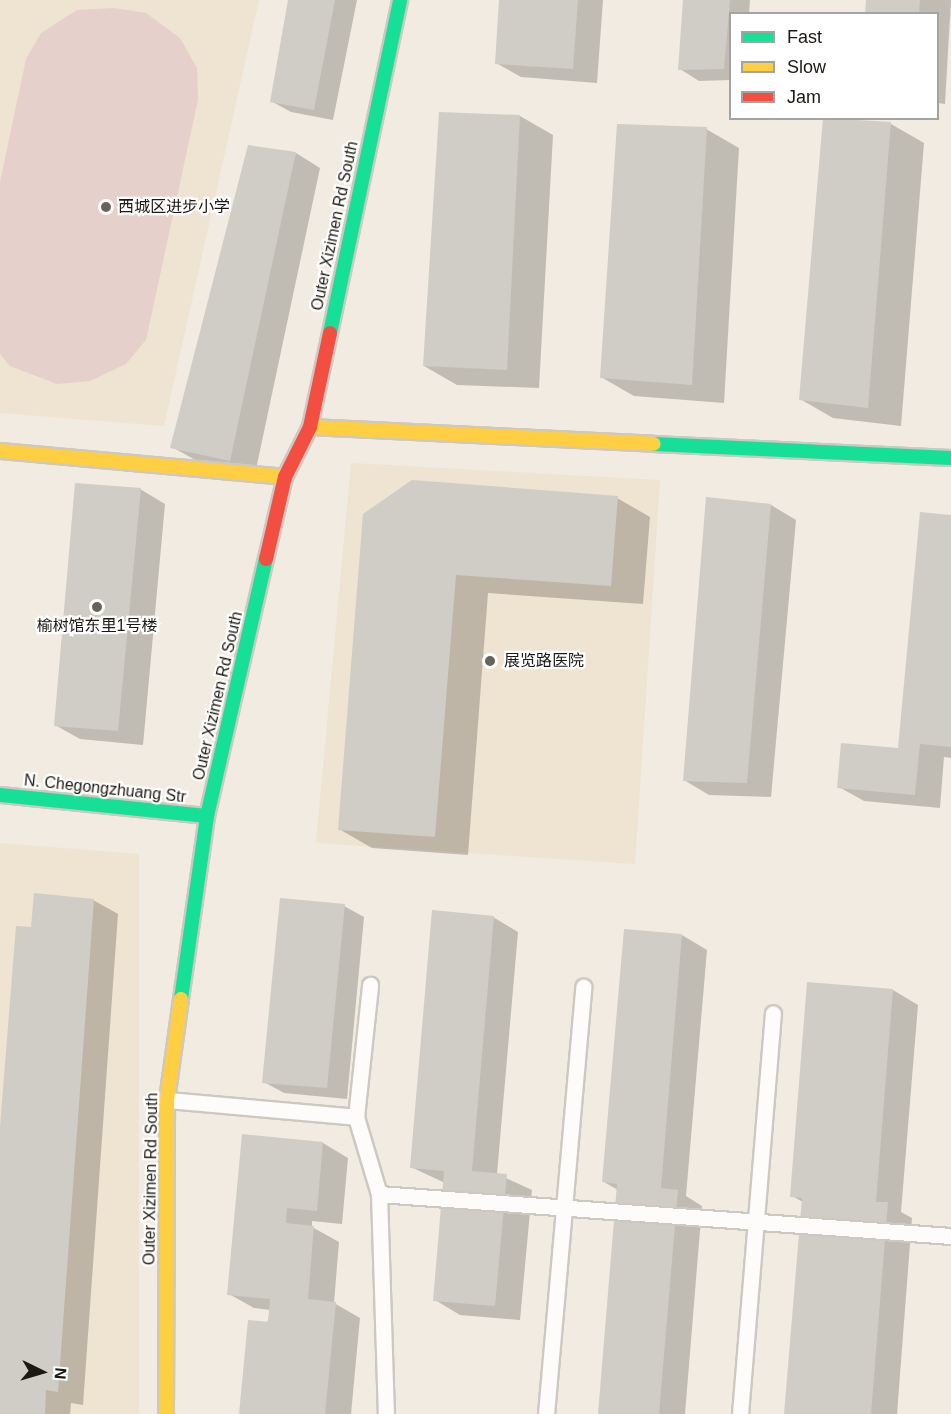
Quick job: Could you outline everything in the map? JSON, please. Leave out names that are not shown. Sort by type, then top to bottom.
[{"type":"street","name":"Outer Xizimen Rd South","points":[[166,1414],[167,1100],[207,816],[285,477],[310,427],[399,0]]},
{"type":"street","points":[[310,427],[951,458]]},
{"type":"street","points":[[0,451],[285,477]]},
{"type":"street","name":"N. Chegongzhuang Str","points":[[0,795],[207,816]]},
{"type":"lane","points":[[370,985],[356,1117],[379,1194],[386,1414]]},
{"type":"lane","points":[[546,1414],[583,987]]},
{"type":"lane","points":[[740,1414],[773,1013]]},
{"type":"lane","points":[[167,1100],[356,1117]]},
{"type":"lane","points":[[379,1194],[951,1236]]},
{"type":"shaded area","name":"西城区进步小学","points":[[0,0],[259,0],[164,426],[0,413]]},
{"type":"shaded area","name":"西城区进步小学","points":[[114,8],[146,13],[180,38],[197,68],[198,100],[146,340],[126,364],[90,381],[57,384],[10,366],[0,354],[0,182],[26,59],[41,33],[77,10]]},
{"type":"shaded area","name":"展览路医院","points":[[351,463],[660,480],[635,864],[316,843]]},
{"type":"shaded area","points":[[0,843],[139,854],[139,1414],[0,1414]]},
{"type":"building","points":[[288,0],[335,0],[314,110],[270,102]]},
{"type":"building","points":[[499,0],[578,0],[573,69],[495,64]]},
{"type":"building","points":[[683,0],[730,0],[724,69],[678,70]]},
{"type":"building","points":[[866,0],[920,0],[919,12],[865,12]]},
{"type":"building","points":[[439,112],[520,115],[507,370],[423,366]]},
{"type":"building","points":[[823,120],[891,122],[868,408],[799,400]]},
{"type":"building","points":[[617,124],[707,127],[692,385],[600,378]]},
{"type":"building","points":[[248,145],[296,152],[230,461],[170,448]]},
{"type":"building","points":[[412,480],[618,496],[611,586],[456,575],[435,837],[338,830],[363,514]]},
{"type":"building","name":"榆树馆东里1号楼","points":[[75,483],[141,488],[118,731],[54,726]]},
{"type":"building","points":[[706,497],[771,504],[747,783],[683,781]]},
{"type":"building","points":[[920,512],[951,515],[951,747],[920,744],[915,795],[837,788],[841,743],[898,748]]},
{"type":"building","points":[[34,893],[94,899],[58,1392],[46,1390],[45,1414],[0,1414],[0,1127],[16,926],[31,927]]},
{"type":"building","points":[[280,898],[345,904],[327,1088],[262,1083]]},
{"type":"building","points":[[432,910],[494,916],[472,1171],[507,1174],[495,1306],[433,1301],[444,1171],[410,1168]]},
{"type":"building","points":[[624,929],[682,934],[661,1188],[678,1190],[659,1414],[598,1414],[617,1184],[602,1182]]},
{"type":"building","points":[[807,982],[893,989],[876,1202],[888,1202],[871,1414],[784,1414],[802,1198],[790,1197]]},
{"type":"building","points":[[242,1134],[323,1142],[317,1211],[287,1208],[286,1223],[314,1226],[308,1299],[336,1302],[325,1414],[239,1414],[248,1320],[268,1322],[270,1299],[227,1295]]},
{"type":"traffic: fast","points":[[330,333],[400,0]]},
{"type":"traffic: fast","points":[[654,444],[951,458]]},
{"type":"traffic: fast","points":[[181,999],[207,816],[266,559]]},
{"type":"traffic: fast","points":[[0,795],[207,816]]},
{"type":"traffic: slow","points":[[310,427],[654,444]]},
{"type":"traffic: slow","points":[[0,451],[285,477]]},
{"type":"traffic: slow","points":[[166,1414],[167,1100],[181,999]]},
{"type":"traffic: jam","points":[[266,559],[285,477],[310,427],[330,333]]},
{"type":"place","name":"西城区进步小学","points":[[106,207]]},
{"type":"place","name":"榆树馆东里1号楼","points":[[97,607]]},
{"type":"place","name":"展览路医院","points":[[490,661]]}]
